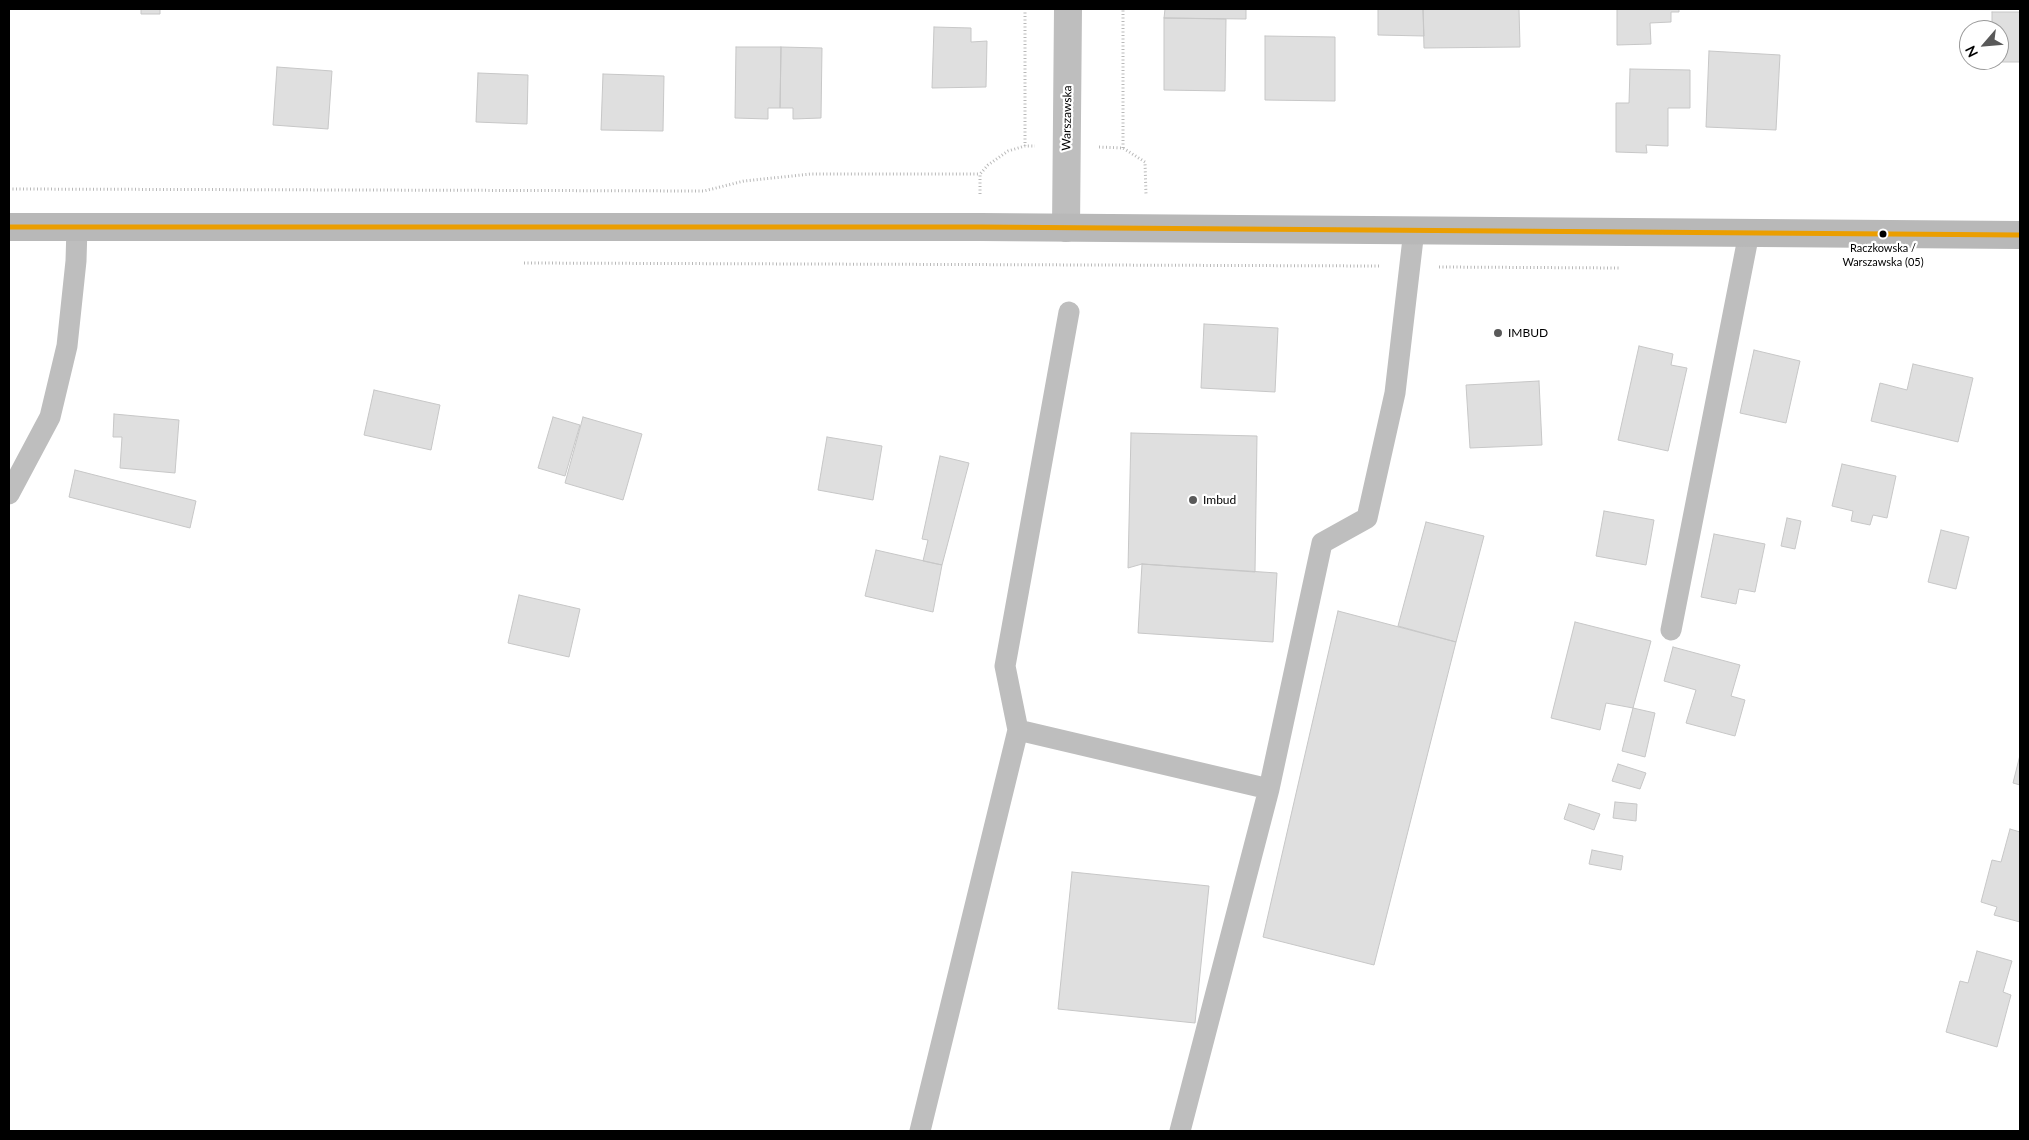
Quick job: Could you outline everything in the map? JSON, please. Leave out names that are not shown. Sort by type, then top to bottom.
[{"type":"street","name":"Warszawska","points":[[1066,228],[1068,9]]},
{"type":"street","points":[[9,227],[1066,228],[2020,235]]},
{"type":"lane","points":[[9,494],[50,417],[67,346],[76,261],[77,227]]},
{"type":"lane","points":[[1180,1131],[1269,789],[1322,543],[1366,518],[1395,393],[1414,230]]},
{"type":"lane","points":[[1671,630],[1749,233]]},
{"type":"lane","points":[[920,1131],[1018,730],[1004,666],[1069,312]]},
{"type":"lane","points":[[1018,730],[1269,789]]},
{"type":"path","points":[[1025,9],[1026,146]]},
{"type":"path","points":[[1123,9],[1123,148]]},
{"type":"path","points":[[9,189],[704,190],[744,181],[811,174],[980,174]]},
{"type":"path","points":[[519,263],[1625,268]]},
{"type":"building","points":[[141,9],[160,9],[160,14],[141,14]]},
{"type":"building","points":[[1165,9],[1246,9],[1246,19],[1164,18]]},
{"type":"building","points":[[1378,9],[1423,9],[1424,36],[1378,35]]},
{"type":"building","points":[[1423,9],[1519,9],[1520,47],[1424,48]]},
{"type":"building","points":[[1617,9],[1679,9],[1679,12],[1671,12],[1671,22],[1650,23],[1651,44],[1617,45]]},
{"type":"building","points":[[1992,12],[2020,12],[2020,62],[2009,62],[2009,20],[1992,20]]},
{"type":"building","points":[[1164,18],[1226,19],[1225,91],[1164,90]]},
{"type":"building","points":[[934,27],[971,28],[971,42],[987,41],[986,87],[932,88]]},
{"type":"building","points":[[1265,36],[1335,37],[1335,101],[1265,100]]},
{"type":"building","points":[[736,47],[781,47],[780,108],[768,108],[768,119],[735,118]]},
{"type":"building","points":[[781,47],[822,48],[821,118],[793,119],[793,108],[780,108]]},
{"type":"building","points":[[1709,51],[1780,55],[1776,130],[1706,127]]},
{"type":"building","points":[[277,67],[332,71],[328,129],[273,125]]},
{"type":"building","points":[[1630,69],[1690,70],[1690,108],[1668,108],[1668,146],[1646,145],[1647,153],[1616,152],[1616,103],[1629,103]]},
{"type":"building","points":[[478,73],[528,75],[527,124],[476,122]]},
{"type":"building","points":[[603,74],[664,76],[663,131],[601,130]]},
{"type":"building","points":[[1204,324],[1278,328],[1275,392],[1201,388]]},
{"type":"building","points":[[1639,346],[1673,354],[1671,365],[1687,368],[1668,451],[1618,440]]},
{"type":"building","points":[[1754,350],[1800,361],[1786,423],[1740,413]]},
{"type":"building","points":[[1913,364],[1973,378],[1958,442],[1871,421],[1880,383],[1907,390]]},
{"type":"building","points":[[1539,381],[1542,445],[1470,448],[1466,385]]},
{"type":"building","points":[[374,390],[440,405],[431,450],[364,435]]},
{"type":"building","points":[[114,414],[179,420],[175,473],[120,468],[122,437],[113,437]]},
{"type":"building","points":[[553,417],[580,425],[565,476],[538,468]]},
{"type":"building","points":[[583,417],[642,434],[623,500],[565,483]]},
{"type":"building","name":"Imbud","points":[[1131,433],[1257,436],[1255,572],[1142,564],[1128,568]]},
{"type":"building","points":[[827,437],[882,446],[873,500],[818,490]]},
{"type":"building","points":[[940,456],[969,463],[942,565],[923,561],[928,540],[922,539]]},
{"type":"building","points":[[1842,464],[1896,476],[1887,518],[1873,515],[1870,525],[1851,521],[1853,511],[1832,506]]},
{"type":"building","points":[[75,470],[196,501],[190,528],[69,497]]},
{"type":"building","points":[[1604,511],[1654,520],[1646,565],[1596,556]]},
{"type":"building","points":[[1787,518],[1801,521],[1795,549],[1781,546]]},
{"type":"building","points":[[1426,522],[1484,536],[1456,642],[1398,626]]},
{"type":"building","points":[[1941,530],[1969,537],[1956,589],[1928,582]]},
{"type":"building","points":[[1714,534],[1765,544],[1755,592],[1739,589],[1736,604],[1701,597]]},
{"type":"building","points":[[876,550],[942,565],[933,612],[865,596]]},
{"type":"building","points":[[1142,564],[1277,573],[1273,642],[1138,633]]},
{"type":"building","points":[[519,595],[580,609],[569,657],[508,643]]},
{"type":"building","points":[[1338,611],[1456,642],[1374,965],[1263,937]]},
{"type":"building","points":[[1575,622],[1651,641],[1633,708],[1606,703],[1600,730],[1551,718]]},
{"type":"building","points":[[1673,647],[1740,665],[1731,696],[1745,700],[1735,736],[1686,723],[1696,690],[1664,681]]},
{"type":"building","points":[[1633,708],[1655,713],[1645,757],[1622,751]]},
{"type":"building","points":[[2020,755],[2020,785],[2013,783]]},
{"type":"building","points":[[1618,764],[1646,773],[1640,789],[1612,781]]},
{"type":"building","points":[[1615,802],[1637,804],[1636,821],[1613,818]]},
{"type":"building","points":[[1569,804],[1600,814],[1594,830],[1564,819]]},
{"type":"building","points":[[2010,829],[2020,832],[2020,922],[1994,915],[1997,907],[1981,902],[1992,860],[2001,862]]},
{"type":"building","points":[[1592,850],[1623,856],[1621,870],[1589,864]]},
{"type":"building","points":[[1072,872],[1209,886],[1195,1023],[1058,1009]]},
{"type":"building","points":[[1977,951],[2012,961],[2003,992],[2011,995],[1997,1047],[1946,1032],[1960,981],[1968,983]]},
{"type":"transit line","points":[[9,227],[980,227],[2020,235]]},
{"type":"place","name":"Raczkowska / Warszawska (05)","points":[[1883,234]]},
{"type":"place","name":"IMBUD","points":[[1498,333]]},
{"type":"place","name":"Imbud","points":[[1193,500]]}]
